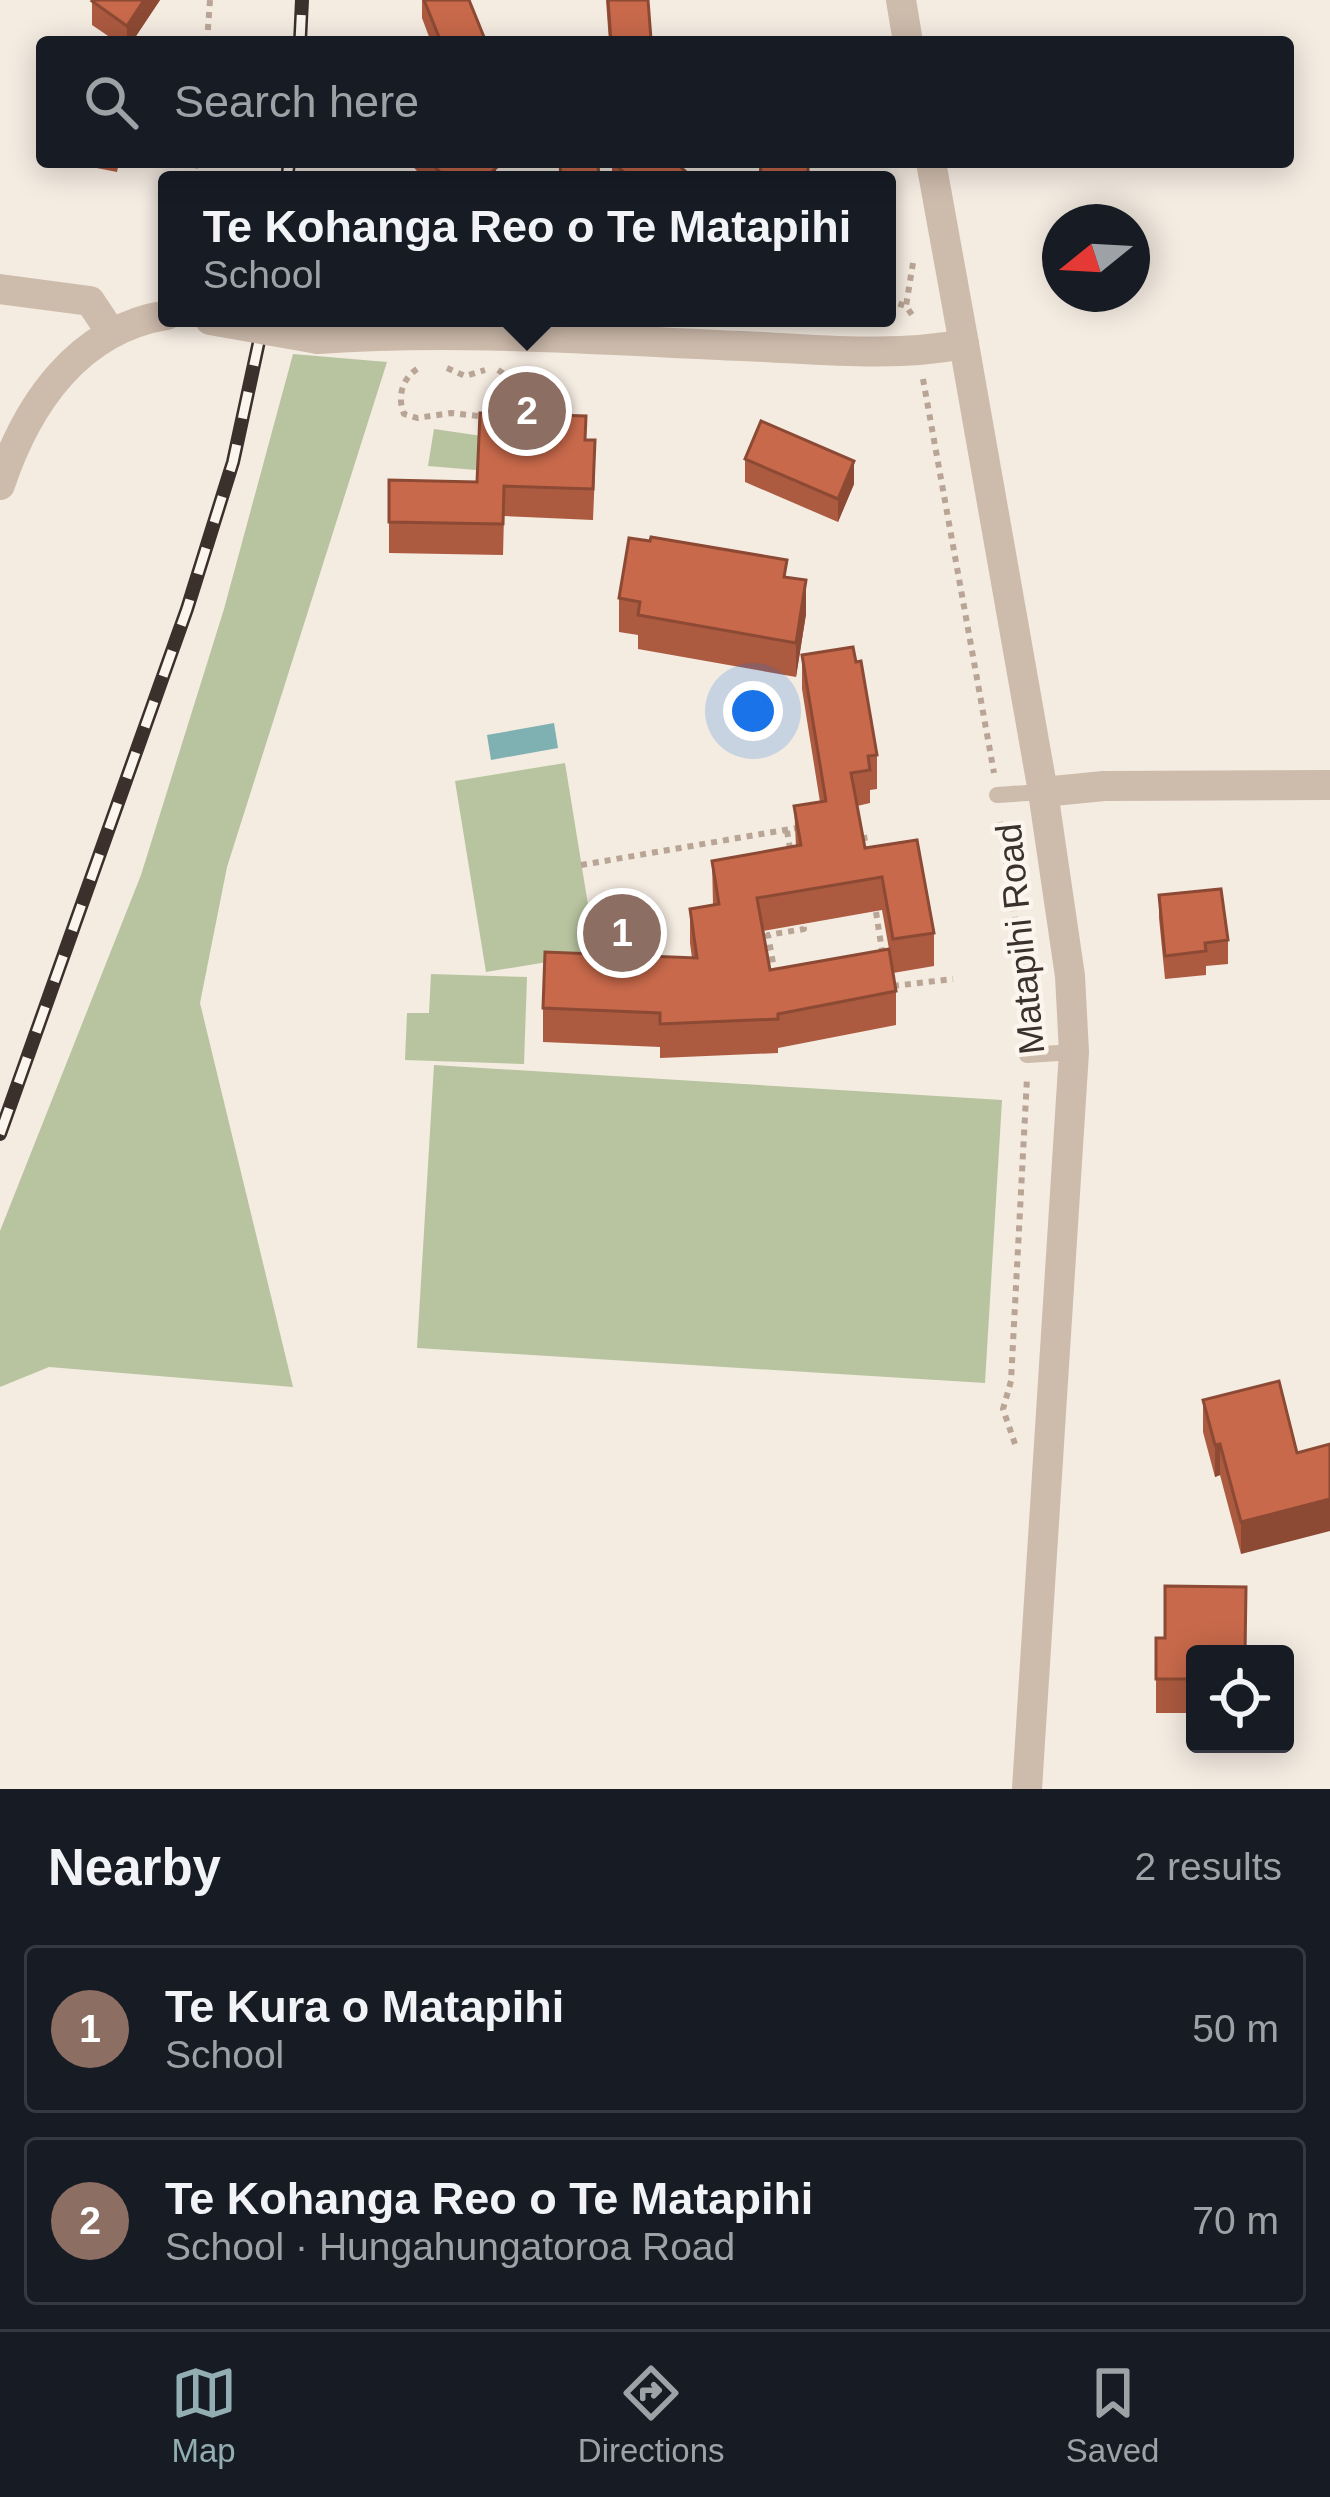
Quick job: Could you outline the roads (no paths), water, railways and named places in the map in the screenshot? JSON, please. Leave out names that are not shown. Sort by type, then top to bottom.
[{"type":"street","points":[[901,0],[907,36]]},
{"type":"street","name":"Matapihi Road","points":[[932,168],[1043,792],[1070,976],[1074,1052],[1027,1789]]},
{"type":"street","points":[[0,290],[90,301],[110,331]]},
{"type":"street","points":[[0,485],[24,428],[43,396],[74,360],[110,331],[158,318]]},
{"type":"street","points":[[249,327],[318,339],[511,334],[843,352],[918,351],[964,344]]},
{"type":"street","points":[[1043,792],[1128,785],[1330,785]]},
{"type":"lane","points":[[998,795],[1043,792]]},
{"type":"lane","points":[[1028,1055],[1074,1052]]},
{"type":"water","points":[[554,723],[558,748],[491,760],[487,735]]},
{"type":"railway","points":[[300,36],[302,0]]},
{"type":"railway","points":[[0,1134],[187,609],[233,462],[262,327]]},
{"type":"place","name":"Te Kohanga Reo o Te Matapihi","points":[[527,411]]},
{"type":"place","name":"Te Kura o Matapihi","points":[[622,933]]}]
